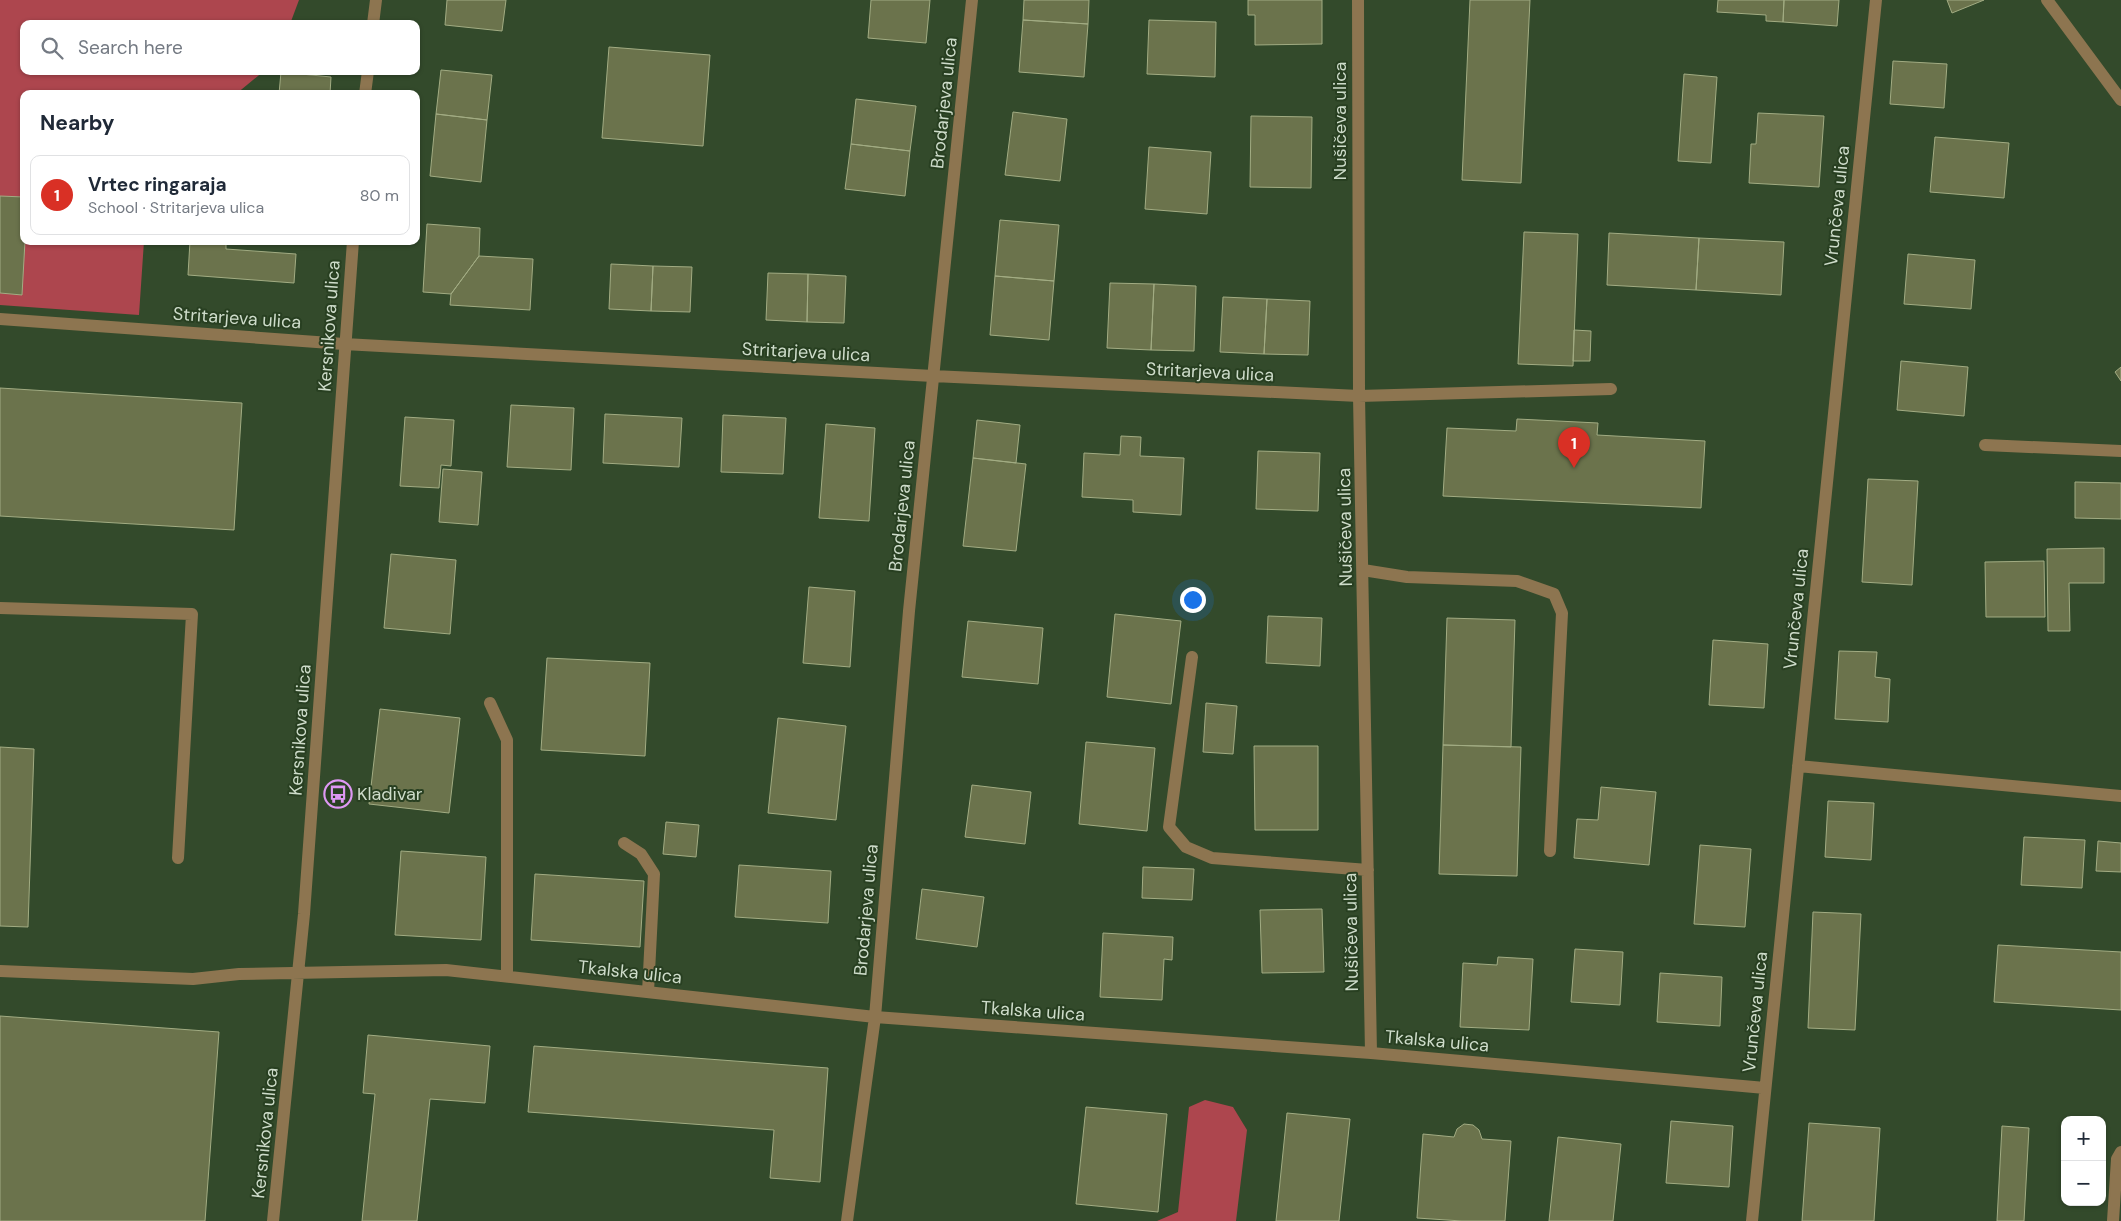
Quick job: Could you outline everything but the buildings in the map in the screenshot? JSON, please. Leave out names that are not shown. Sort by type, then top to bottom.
[{"type":"street","points":[[374,20],[376,0]]},
{"type":"street","name":"Brodarjeva ulica","points":[[847,1221],[875,1017],[909,611],[972,0]]},
{"type":"street","name":"Nušičeva ulica","points":[[1358,0],[1359,396],[1371,1053]]},
{"type":"street","name":"Vrunčeva ulica","points":[[1752,1221],[1876,0]]},
{"type":"street","points":[[2047,0],[2121,100]]},
{"type":"street","points":[[366,90],[367,75]]},
{"type":"street","name":"Kersnikova ulica","points":[[274,1221],[304,914],[353,245]]},
{"type":"street","name":"Stritarjeva ulica","points":[[0,319],[344,344],[932,376],[1359,396],[1611,389]]},
{"type":"street","points":[[1985,445],[2121,451]]},
{"type":"street","points":[[1363,570],[1407,576],[1517,581],[1554,594],[1562,613],[1550,851]]},
{"type":"street","points":[[0,608],[192,614],[178,858]]},
{"type":"street","points":[[1192,657],[1169,827],[1186,847],[1212,858],[1368,870]]},
{"type":"street","points":[[490,702],[507,740],[507,976]]},
{"type":"street","points":[[1798,766],[2121,796]]},
{"type":"street","points":[[624,843],[642,854],[654,874],[648,992]]},
{"type":"street","name":"Tkalska ulica","points":[[0,971],[193,978],[240,974],[446,970],[875,1017],[1371,1053],[1765,1088]]},
{"type":"street","points":[[2113,1221],[2117,1159],[2121,1152]]},
{"type":"shaded area","points":[[0,0],[299,0],[292,20],[20,20],[20,75],[259,75],[241,90],[20,90],[20,245],[144,245],[139,315],[0,305]]},
{"type":"shaded area","points":[[1205,1100],[1233,1107],[1247,1130],[1236,1221],[1157,1221],[1178,1212],[1189,1107]]},
{"type":"place","name":"Vrtec ringaraja","points":[[1574,468]]},
{"type":"place","name":"Kladivar","points":[[338,794]]}]
